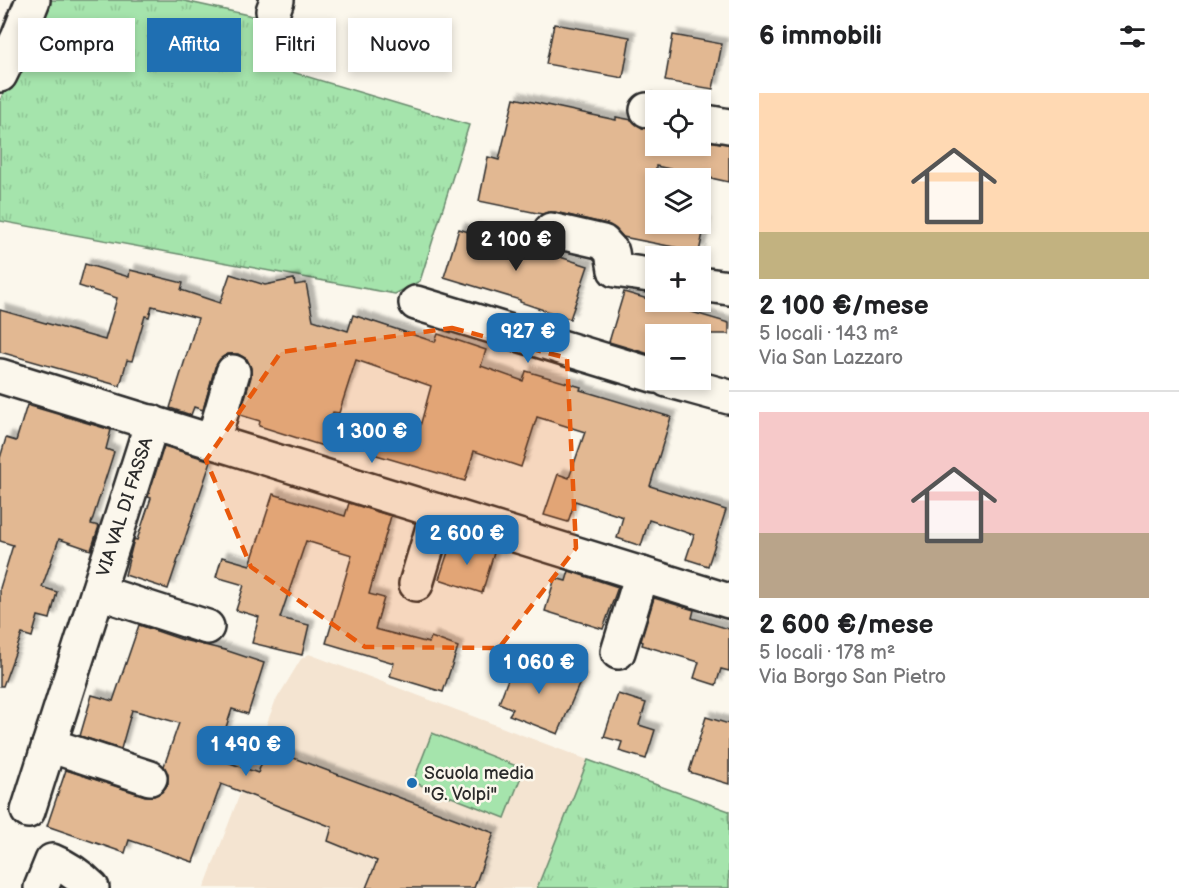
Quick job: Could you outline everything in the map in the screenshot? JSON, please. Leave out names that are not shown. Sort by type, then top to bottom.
[{"type":"street","points":[[0,75],[33,0]]},
{"type":"street","points":[[711,123],[729,126]]},
{"type":"street","points":[[551,230],[603,242],[612,252],[615,270],[645,274]]},
{"type":"street","points":[[711,286],[729,288]]},
{"type":"street","points":[[416,303],[645,373]]},
{"type":"street","points":[[213,441],[233,372]]},
{"type":"street","points":[[0,376],[729,601]]},
{"type":"street","points":[[706,390],[729,396]]},
{"type":"street","name":"VIA VAL DI FASSA","points":[[28,811],[152,422]]},
{"type":"street","points":[[416,584],[438,511]]},
{"type":"street","points":[[618,652],[642,574]]},
{"type":"street","name":"VIA VAL DI FASSA","points":[[98,592],[207,627]]},
{"type":"street","points":[[49,745],[150,778]]},
{"type":"street","points":[[41,888],[52,861],[66,867],[92,888]]},
{"type":"highlighted area","points":[[452,328],[567,358],[576,548],[499,648],[365,647],[251,567],[206,460],[281,352]]},
{"type":"shaded area","name":"Scuola media \"G. Volpi\"","points":[[309,654],[588,760],[537,888],[204,888],[275,702],[301,659]]},
{"type":"green space","points":[[41,0],[180,0],[257,17],[253,18],[253,72],[292,72],[469,125],[420,281],[395,294],[0,221],[0,101],[18,57],[18,72],[135,72],[135,18],[34,18]]},
{"type":"green space","points":[[432,733],[524,769],[505,818],[413,782]]},
{"type":"green space","points":[[588,760],[729,811],[729,888],[537,888]]},
{"type":"building","points":[[554,24],[630,37],[623,78],[546,64]]},
{"type":"building","points":[[673,35],[722,44],[713,89],[665,81]]},
{"type":"building","points":[[514,98],[616,120],[616,117],[632,120],[645,128],[645,156],[711,156],[711,142],[729,144],[729,182],[711,178],[711,168],[656,166],[656,168],[645,168],[645,234],[703,234],[700,246],[669,246],[623,237],[607,224],[555,212],[542,214],[479,201],[488,157],[499,160]]},
{"type":"building","points":[[459,229],[472,233],[473,229],[588,266],[570,319],[520,302],[520,300],[444,277]]},
{"type":"building","points":[[85,264],[129,277],[130,270],[183,283],[181,290],[220,303],[230,274],[265,285],[294,279],[295,285],[306,283],[313,320],[348,331],[353,315],[435,342],[438,334],[486,350],[481,366],[523,381],[526,371],[671,417],[650,486],[726,510],[708,566],[686,559],[694,535],[649,520],[641,546],[617,538],[623,517],[575,501],[568,522],[544,515],[558,474],[569,478],[585,432],[537,417],[521,467],[474,451],[465,481],[373,454],[382,423],[418,434],[431,386],[356,360],[339,413],[333,412],[323,446],[259,426],[260,421],[240,415],[251,377],[251,368],[247,359],[238,354],[228,354],[220,359],[215,367],[203,410],[194,407],[191,415],[170,408],[198,318],[152,306],[149,317],[145,316],[132,361],[127,360],[120,386],[0,352],[0,310],[105,340],[117,298],[79,286]]},
{"type":"building","points":[[624,292],[645,298],[645,312],[692,312],[729,323],[729,334],[711,334],[711,324],[645,324],[645,353],[609,342]]},
{"type":"building","points":[[27,405],[111,430],[106,449],[114,452],[91,524],[99,526],[91,550],[59,539],[42,587],[57,592],[50,619],[38,616],[32,637],[22,634],[3,686],[0,686],[0,588],[13,545],[0,541],[0,458],[6,438],[16,441]]},
{"type":"building","points":[[164,446],[211,461],[168,589],[125,575],[134,539],[137,540],[151,498],[148,497]]},
{"type":"building","points":[[273,494],[345,516],[349,503],[391,516],[369,594],[384,598],[375,629],[429,643],[431,637],[458,647],[443,692],[390,676],[394,663],[326,643],[352,555],[306,541],[280,618],[309,625],[302,655],[252,643],[259,617],[236,610],[244,585],[216,577],[222,557],[250,565]]},
{"type":"building","points":[[452,540],[494,553],[482,593],[439,579]]},
{"type":"building","points":[[569,571],[618,587],[603,629],[545,611],[555,578],[566,581]]},
{"type":"building","points":[[654,598],[694,610],[692,618],[729,629],[729,671],[721,669],[716,685],[694,678],[699,662],[642,645],[641,641]]},
{"type":"building","points":[[139,625],[264,663],[248,714],[232,709],[216,758],[258,773],[267,748],[494,833],[474,888],[366,888],[377,861],[328,841],[332,827],[221,784],[193,862],[129,840],[125,853],[47,826],[66,770],[145,796],[154,796],[162,792],[168,784],[168,775],[164,766],[179,723],[132,710],[121,749],[80,736],[92,695],[113,701]]},
{"type":"building","points":[[516,658],[531,665],[533,661],[581,680],[558,734],[509,715],[513,709],[499,703]]},
{"type":"building","points":[[618,694],[646,703],[639,725],[655,730],[646,759],[619,751],[622,742],[604,737]]},
{"type":"building","points":[[706,717],[729,724],[729,784],[689,772]]},
{"type":"place","name":"Scuola media \"G. Volpi\"","points":[[412,783]]}]
